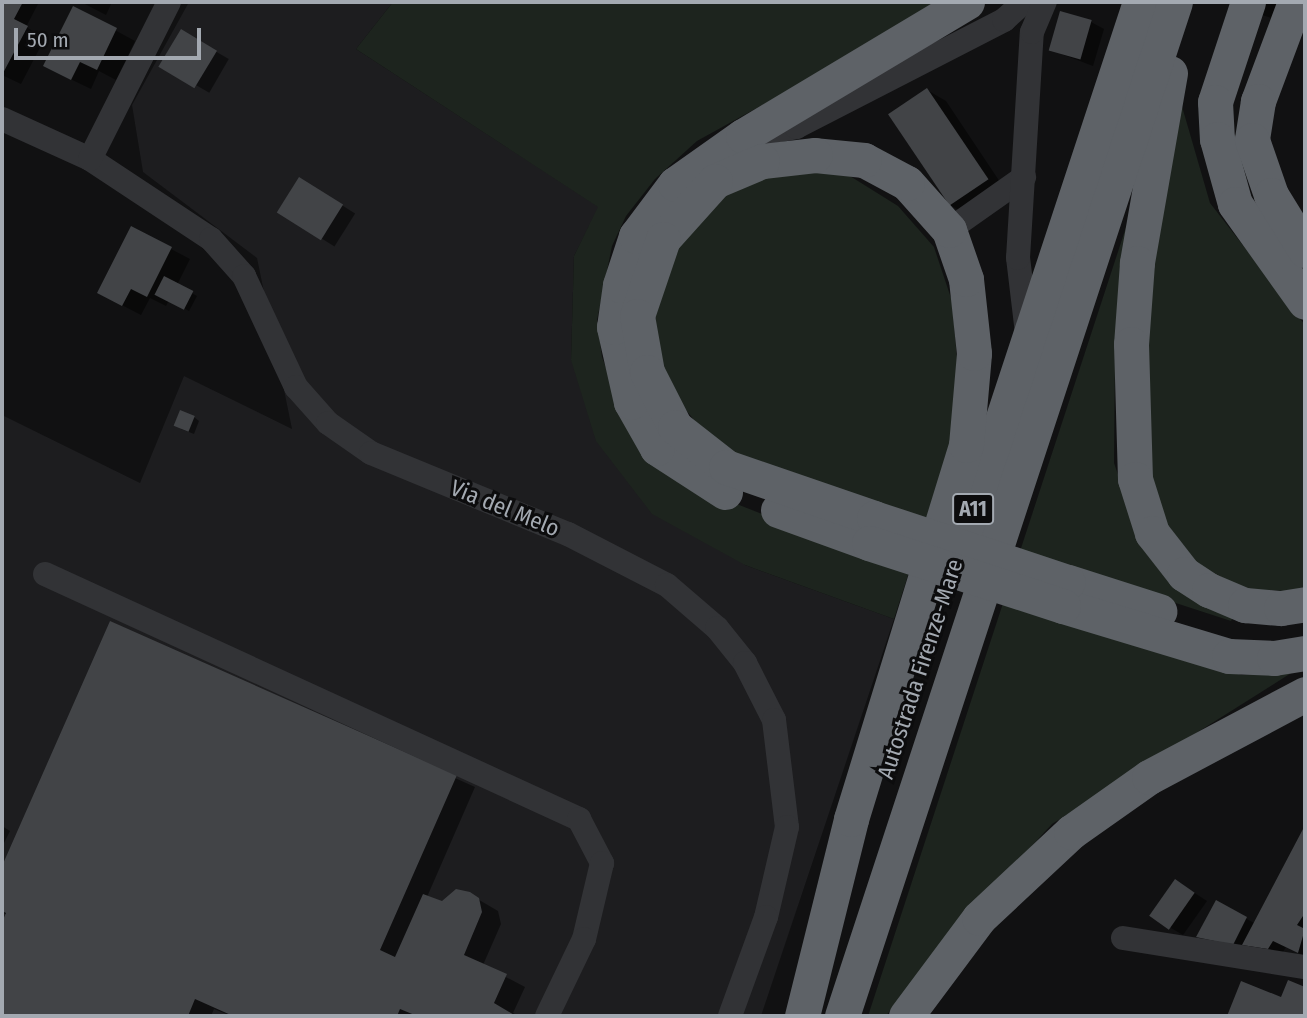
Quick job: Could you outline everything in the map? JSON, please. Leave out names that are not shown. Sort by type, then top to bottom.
[{"type":"highway","points":[[967,2],[743,136],[675,184],[636,236],[620,285],[614,327],[631,402],[657,448],[726,492],[872,530],[1066,594],[1229,656],[1274,658],[1305,653]]},
{"type":"highway","name":"Autostrada Firenze-Mare","points":[[803,1016],[1029,345],[1140,2]]},
{"type":"highway","name":"Autostrada Firenze-Mare","points":[[842,1016],[1175,2]]},
{"type":"highway","points":[[1183,2],[1137,262],[1131,344],[1135,479],[1152,533],[1184,574],[1209,590],[1245,605],[1282,608],[1305,604]]},
{"type":"highway","points":[[1248,2],[1215,102],[1217,139],[1235,204],[1305,302]]},
{"type":"highway","points":[[1295,2],[1258,101],[1252,140],[1271,195],[1305,250]]},
{"type":"highway","points":[[803,1016],[851,819],[966,445],[974,353],[965,279],[949,230],[907,183],[864,160],[816,155],[762,161],[715,181],[663,239],[637,316],[647,372],[676,427],[726,467],[872,530]]},
{"type":"highway","points":[[1066,594],[1229,633],[1277,636],[1305,629]]},
{"type":"highway","points":[[906,1016],[979,918],[1071,832],[1149,777],[1305,694]]},
{"type":"street","points":[[90,159],[169,2]]},
{"type":"street","points":[[743,136],[796,127],[1004,20],[1024,2]]},
{"type":"street","points":[[1029,345],[1018,258],[1032,32],[1045,2]]},
{"type":"street","name":"Via del Melo","points":[[2,119],[90,159],[211,239],[244,276],[296,387],[328,423],[371,453],[568,534],[667,585],[717,628],[745,663],[774,720],[787,827],[766,916],[730,1016]]},
{"type":"street","points":[[949,230],[1024,177]]},
{"type":"street","points":[[45,574],[579,819],[602,863],[584,939],[547,1016]]},
{"type":"street","points":[[1123,939],[1305,967]]},
{"type":"shaded area","points":[[189,2],[393,2],[356,49],[599,207],[574,256],[571,360],[745,565],[894,619],[761,1016],[2,1016],[2,415],[140,483],[184,376],[292,429],[257,258],[143,172],[132,105]]},
{"type":"shaded area","points":[[393,2],[949,2],[697,141],[655,179],[626,216],[612,246],[597,320],[602,357],[625,420],[674,479],[870,557],[707,436],[673,394],[653,335],[659,293],[678,248],[718,196],[778,172],[842,171],[898,206],[934,247],[952,301],[957,359],[952,438],[894,619],[745,565],[652,514],[596,441],[571,360],[574,256],[598,207],[356,49]]},
{"type":"shaded area","points":[[1179,96],[1210,203],[1305,325],[1305,592],[1243,589],[1185,557],[1160,514],[1141,423],[1151,242]]},
{"type":"shaded area","points":[[1128,221],[1115,356],[1114,463],[1143,546],[1235,614],[1231,621],[1062,566],[1048,617],[1242,675],[1296,670],[1052,824],[935,951],[886,1016],[868,1016]]},
{"type":"building","points":[[2,2],[23,2],[14,19],[28,26],[2,75]]},
{"type":"building","points":[[73,6],[117,28],[97,70],[80,62],[71,80],[43,66]]},
{"type":"building","points":[[1060,11],[1092,20],[1080,60],[1049,50]]},
{"type":"building","points":[[181,29],[217,51],[194,88],[158,67]]},
{"type":"building","points":[[927,88],[989,179],[950,205],[888,114]]},
{"type":"building","points":[[299,177],[343,205],[321,240],[277,213]]},
{"type":"building","points":[[131,226],[172,247],[147,297],[131,289],[122,306],[97,293]]},
{"type":"building","points":[[164,276],[193,291],[184,310],[154,295]]},
{"type":"building","points":[[180,410],[195,416],[188,432],[174,426]]},
{"type":"building","points":[[110,621],[457,775],[380,950],[395,957],[423,894],[442,901],[456,889],[470,892],[479,898],[482,912],[464,955],[507,974],[494,1003],[516,1016],[417,1016],[400,1009],[397,1016],[233,1016],[195,999],[188,1016],[2,1016],[2,922],[6,913],[2,911],[2,866]]},
{"type":"building","points":[[1303,829],[1305,913],[1297,925],[1305,929],[1298,953],[1273,941],[1268,949],[1242,945]]},
{"type":"building","points":[[1175,879],[1195,893],[1169,930],[1149,916]]},
{"type":"building","points":[[1216,900],[1247,917],[1233,945],[1196,937]]},
{"type":"building","points":[[1288,980],[1305,987],[1305,1016],[1227,1016],[1241,981],[1281,997]]}]
